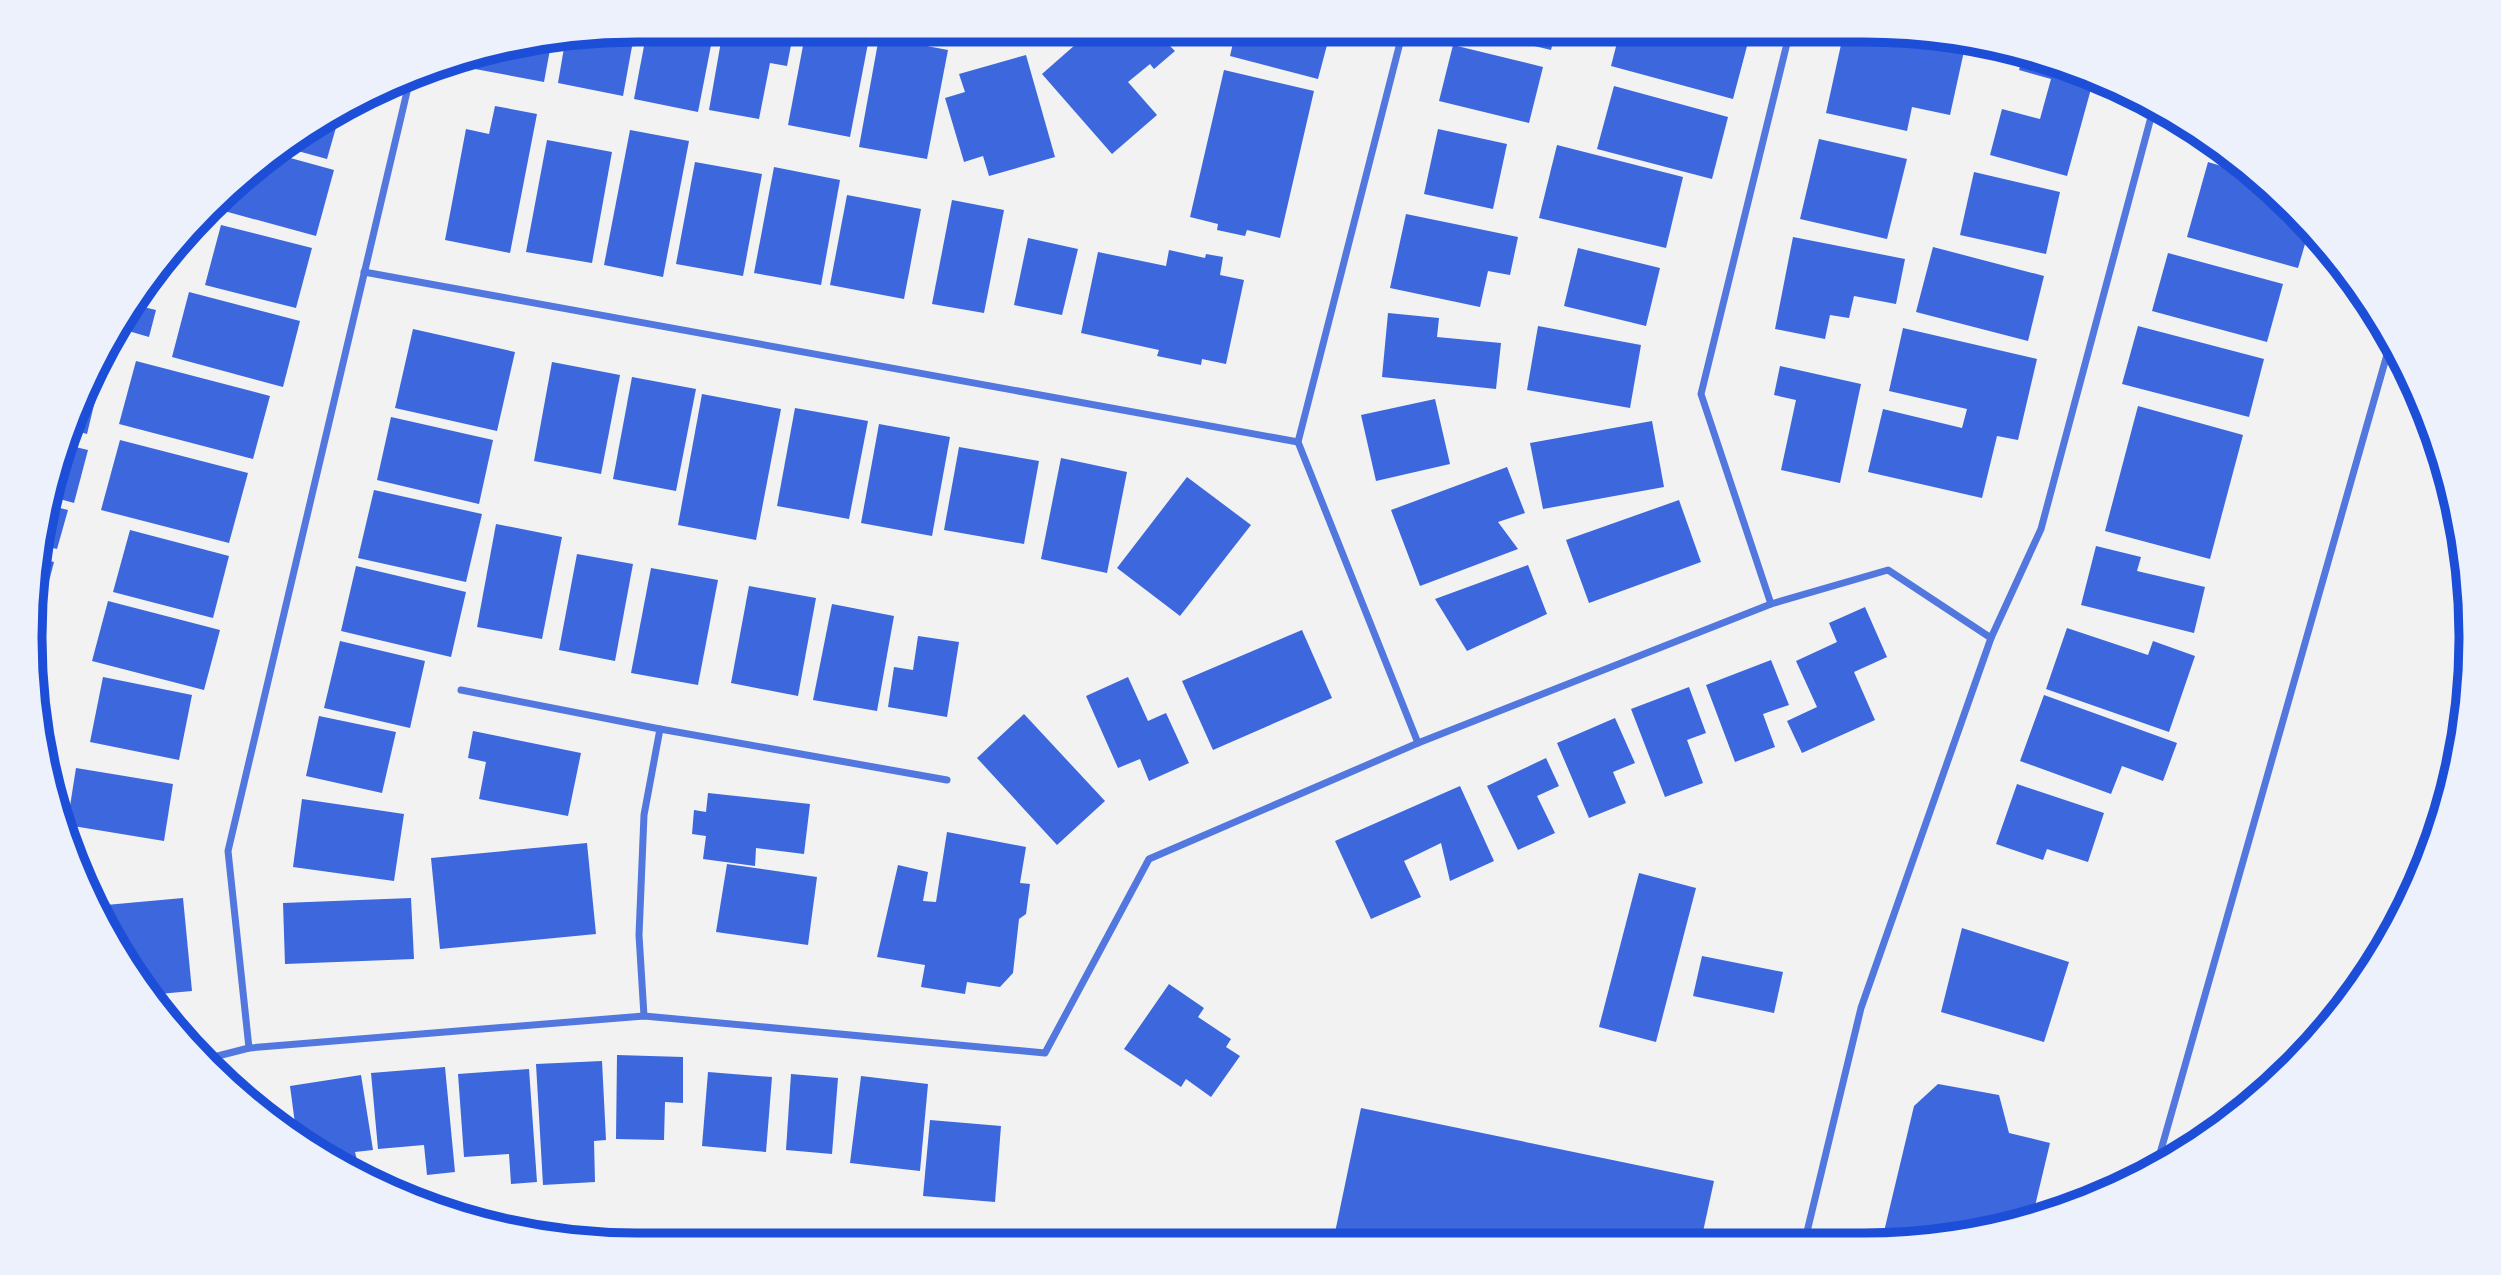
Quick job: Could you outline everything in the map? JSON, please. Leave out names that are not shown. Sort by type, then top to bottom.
[{"type":"street","points":[[1399,42],[1298,442],[1418,743]]},
{"type":"street","points":[[1771,604],[1701,394],[1787,42]]},
{"type":"street","points":[[249,1048],[228,851],[408,88]]},
{"type":"street","points":[[1807,1233],[1861,1008],[1991,638],[2041,529],[2151,117]]},
{"type":"street","points":[[364,272],[1298,442]]},
{"type":"street","points":[[2160,1154],[2387,354]]},
{"type":"street","points":[[214,1057],[249,1048],[644,1016],[1045,1052],[1149,859],[1418,743],[1771,604],[1888,570],[1991,638]]},
{"type":"street","points":[[461,690],[660,729],[947,780]]},
{"type":"street","points":[[644,1016],[639,936],[643,815],[660,729]]},
{"type":"building","points":[[633,42],[623,96],[558,83],[564,47]]},
{"type":"building","points":[[645,42],[712,42],[698,112],[634,99]]},
{"type":"building","points":[[721,42],[792,42],[787,66],[770,63],[759,119],[709,110]]},
{"type":"building","points":[[804,42],[868,42],[850,137],[788,125]]},
{"type":"building","points":[[878,42],[906,42],[948,50],[927,159],[859,147]]},
{"type":"building","points":[[1078,42],[1175,42],[1170,46],[1175,51],[1154,69],[1150,64],[1128,82],[1157,115],[1112,154],[1042,74]]},
{"type":"building","points":[[1233,42],[1328,42],[1318,79],[1230,56]]},
{"type":"building","points":[[1518,42],[1553,42],[1551,50]]},
{"type":"building","points":[[1617,42],[1748,42],[1733,99],[1611,66]]},
{"type":"building","points":[[1842,42],[1902,43],[1964,51],[1950,115],[1912,107],[1907,131],[1826,113]]},
{"type":"building","points":[[1453,45],[1543,67],[1529,123],[1439,101]]},
{"type":"building","points":[[550,49],[544,82],[475,69],[476,64],[483,62]]},
{"type":"building","points":[[1026,55],[1055,157],[989,176],[983,156],[964,162],[945,98],[965,92],[959,74]]},
{"type":"building","points":[[2021,63],[2091,87],[2067,176],[1990,155],[2002,109],[2040,119],[2051,79],[2019,70]]},
{"type":"building","points":[[1224,70],[1314,91],[1280,238],[1247,230],[1245,236],[1217,230],[1218,224],[1190,217]]},
{"type":"building","points":[[1614,86],[1728,117],[1712,179],[1597,149]]},
{"type":"building","points":[[495,106],[537,114],[510,253],[445,240],[466,129],[489,134]]},
{"type":"building","points":[[337,124],[327,159],[295,150]]},
{"type":"building","points":[[1438,129],[1507,144],[1493,209],[1424,194]]},
{"type":"building","points":[[630,130],[689,141],[663,277],[604,265]]},
{"type":"building","points":[[1819,139],[1907,159],[1887,239],[1800,219]]},
{"type":"building","points":[[547,140],[612,152],[592,263],[526,252]]},
{"type":"building","points":[[1557,145],[1683,177],[1666,248],[1539,218]]},
{"type":"building","points":[[286,157],[334,170],[316,236],[222,210]]},
{"type":"building","points":[[695,162],[762,174],[743,276],[676,264]]},
{"type":"building","points":[[2208,162],[2230,169],[2285,216],[2306,240],[2298,268],[2187,237]]},
{"type":"building","points":[[774,167],[840,180],[821,285],[754,273]]},
{"type":"building","points":[[1974,172],[2060,192],[2046,254],[1960,235]]},
{"type":"building","points":[[847,195],[921,209],[904,299],[830,285]]},
{"type":"building","points":[[952,200],[1004,210],[984,313],[932,304]]},
{"type":"building","points":[[1406,214],[1518,237],[1510,275],[1488,271],[1480,307],[1390,288]]},
{"type":"building","points":[[221,225],[312,248],[296,308],[205,285]]},
{"type":"building","points":[[1793,237],[1905,259],[1896,304],[1854,296],[1849,318],[1830,315],[1825,339],[1775,329]]},
{"type":"building","points":[[1028,238],[1078,249],[1062,315],[1014,305]]},
{"type":"building","points":[[1933,247],[2044,276],[2028,341],[1916,312]]},
{"type":"building","points":[[1578,248],[1660,268],[1646,326],[1564,306]]},
{"type":"building","points":[[1169,250],[1205,258],[1206,254],[1223,257],[1220,275],[1244,280],[1226,364],[1202,359],[1201,365],[1157,356],[1159,350],[1081,333],[1098,252],[1166,266]]},
{"type":"building","points":[[2168,253],[2283,284],[2267,342],[2152,311]]},
{"type":"building","points":[[189,292],[300,321],[283,387],[172,357]]},
{"type":"building","points":[[142,307],[156,310],[149,337],[128,331]]},
{"type":"building","points":[[1388,313],[1439,318],[1437,337],[1501,343],[1496,389],[1382,377]]},
{"type":"building","points":[[1538,326],[1641,345],[1630,408],[1527,390]]},
{"type":"building","points":[[2138,326],[2264,359],[2249,417],[2122,384]]},
{"type":"building","points":[[1903,328],[2037,359],[2018,440],[1997,436],[1982,498],[1868,472],[1883,409],[1962,428],[1967,409],[1889,391]]},
{"type":"building","points":[[413,329],[515,352],[497,431],[395,408]]},
{"type":"building","points":[[136,361],[270,396],[253,459],[119,424]]},
{"type":"building","points":[[552,362],[620,375],[601,474],[534,461]]},
{"type":"building","points":[[1780,366],[1861,384],[1840,483],[1781,470],[1796,400],[1774,395]]},
{"type":"building","points":[[632,377],[696,389],[676,491],[613,479]]},
{"type":"building","points":[[100,382],[87,434],[79,432]]},
{"type":"building","points":[[702,394],[781,409],[756,540],[678,525]]},
{"type":"building","points":[[1435,399],[1450,464],[1376,481],[1361,415]]},
{"type":"building","points":[[2138,406],[2243,435],[2210,559],[2105,531]]},
{"type":"building","points":[[795,408],[868,421],[849,519],[777,506]]},
{"type":"building","points":[[391,417],[493,440],[479,504],[377,480]]},
{"type":"building","points":[[1652,421],[1664,487],[1543,509],[1530,443]]},
{"type":"building","points":[[879,424],[950,437],[932,536],[861,523]]},
{"type":"building","points":[[120,440],[248,473],[229,543],[101,510]]},
{"type":"building","points":[[74,447],[88,450],[74,503],[58,499]]},
{"type":"building","points":[[959,447],[1039,461],[1024,544],[944,530]]},
{"type":"building","points":[[1061,458],[1127,472],[1107,573],[1041,559]]},
{"type":"building","points":[[1507,467],[1525,513],[1498,522],[1518,549],[1420,586],[1391,510]]},
{"type":"building","points":[[1187,477],[1251,525],[1180,616],[1117,568]]},
{"type":"building","points":[[374,490],[482,514],[466,582],[358,558]]},
{"type":"building","points":[[1679,500],[1701,562],[1589,603],[1566,540]]},
{"type":"building","points":[[56,507],[68,510],[57,549],[49,547]]},
{"type":"building","points":[[496,524],[562,537],[542,639],[477,627]]},
{"type":"building","points":[[130,530],[229,556],[213,618],[113,592]]},
{"type":"building","points":[[2096,546],[2141,557],[2137,571],[2205,587],[2194,633],[2081,605]]},
{"type":"building","points":[[577,554],[633,564],[615,661],[559,650]]},
{"type":"building","points":[[47,560],[54,562],[43,605]]},
{"type":"building","points":[[1528,565],[1547,614],[1467,651],[1435,599]]},
{"type":"building","points":[[356,566],[466,592],[451,657],[341,631]]},
{"type":"building","points":[[651,568],[718,580],[698,685],[631,673]]},
{"type":"building","points":[[749,586],[816,598],[798,696],[731,683]]},
{"type":"building","points":[[108,601],[220,630],[204,690],[92,661]]},
{"type":"building","points":[[832,604],[894,616],[877,711],[813,700]]},
{"type":"building","points":[[1865,607],[1887,657],[1854,672],[1875,720],[1802,753],[1787,721],[1817,707],[1796,661],[1837,642],[1829,623]]},
{"type":"building","points":[[2067,628],[2148,655],[2153,641],[2195,656],[2169,732],[2046,689]]},
{"type":"building","points":[[1302,630],[1332,698],[1213,750],[1182,681]]},
{"type":"building","points":[[918,636],[959,642],[947,717],[888,707],[894,667],[913,670]]},
{"type":"building","points":[[340,641],[425,661],[410,728],[324,708]]},
{"type":"building","points":[[1771,660],[1789,705],[1763,714],[1775,747],[1735,762],[1706,685]]},
{"type":"building","points":[[103,677],[192,695],[179,760],[90,742]]},
{"type":"building","points":[[1128,677],[1148,721],[1166,713],[1189,763],[1149,781],[1140,759],[1118,768],[1086,696]]},
{"type":"building","points":[[1689,687],[1706,733],[1687,740],[1703,783],[1665,797],[1631,709]]},
{"type":"building","points":[[2044,695],[2177,743],[2163,781],[2122,766],[2111,794],[2020,761]]},
{"type":"building","points":[[1024,714],[1105,801],[1057,845],[977,758]]},
{"type":"building","points":[[319,716],[396,732],[382,793],[306,776]]},
{"type":"building","points":[[1615,718],[1635,763],[1613,772],[1626,803],[1589,818],[1557,743]]},
{"type":"building","points":[[473,731],[581,753],[568,816],[479,799],[486,762],[468,758]]},
{"type":"building","points":[[1546,758],[1559,786],[1537,796],[1555,833],[1518,850],[1487,786]]},
{"type":"building","points":[[76,768],[173,784],[164,841],[73,826],[69,813]]},
{"type":"building","points":[[2017,784],[2104,813],[2088,862],[2047,849],[2043,860],[1996,844]]},
{"type":"building","points":[[1460,786],[1494,861],[1450,881],[1441,843],[1404,861],[1421,897],[1371,919],[1335,841]]},
{"type":"building","points":[[708,793],[810,804],[804,854],[756,848],[755,866],[703,859],[706,836],[692,834],[694,810],[706,812]]},
{"type":"building","points":[[302,799],[404,814],[394,881],[293,867]]},
{"type":"building","points":[[947,832],[1026,847],[1020,883],[1030,884],[1026,914],[1019,919],[1013,973],[1000,987],[967,982],[965,994],[921,987],[925,965],[877,957],[898,865],[928,872],[923,901],[936,902]]},
{"type":"building","points":[[587,843],[596,934],[440,949],[431,858]]},
{"type":"building","points":[[727,864],[817,877],[808,945],[716,932]]},
{"type":"building","points":[[1639,873],[1696,888],[1656,1042],[1599,1027]]},
{"type":"building","points":[[183,898],[192,991],[161,994],[142,968],[105,905]]},
{"type":"building","points":[[411,898],[414,959],[285,964],[283,903]]},
{"type":"building","points":[[1962,928],[2069,962],[2044,1042],[1941,1012]]},
{"type":"building","points":[[1702,956],[1783,972],[1774,1013],[1693,996]]},
{"type":"building","points":[[1169,984],[1204,1008],[1198,1017],[1231,1039],[1226,1047],[1240,1056],[1211,1097],[1186,1079],[1181,1087],[1124,1049]]},
{"type":"building","points":[[617,1055],[683,1057],[683,1103],[665,1102],[664,1140],[616,1139]]},
{"type":"building","points":[[602,1061],[606,1140],[594,1141],[595,1182],[543,1185],[536,1064]]},
{"type":"building","points":[[445,1067],[455,1172],[427,1175],[424,1145],[378,1149],[371,1073]]},
{"type":"building","points":[[529,1069],[537,1182],[511,1184],[509,1154],[464,1157],[458,1074]]},
{"type":"building","points":[[708,1072],[772,1077],[766,1152],[702,1146]]},
{"type":"building","points":[[791,1074],[838,1078],[832,1154],[786,1150]]},
{"type":"building","points":[[361,1075],[373,1150],[355,1152],[357,1160],[353,1160],[295,1124],[290,1086]]},
{"type":"building","points":[[861,1076],[928,1084],[920,1171],[850,1163]]},
{"type":"building","points":[[1938,1084],[1999,1095],[2009,1133],[2050,1143],[2035,1206],[2037,1207],[1980,1222],[1884,1232],[1914,1106]]},
{"type":"building","points":[[1361,1108],[1714,1181],[1703,1233],[1335,1233]]},
{"type":"building","points":[[930,1120],[1001,1126],[995,1202],[923,1196]]}]
